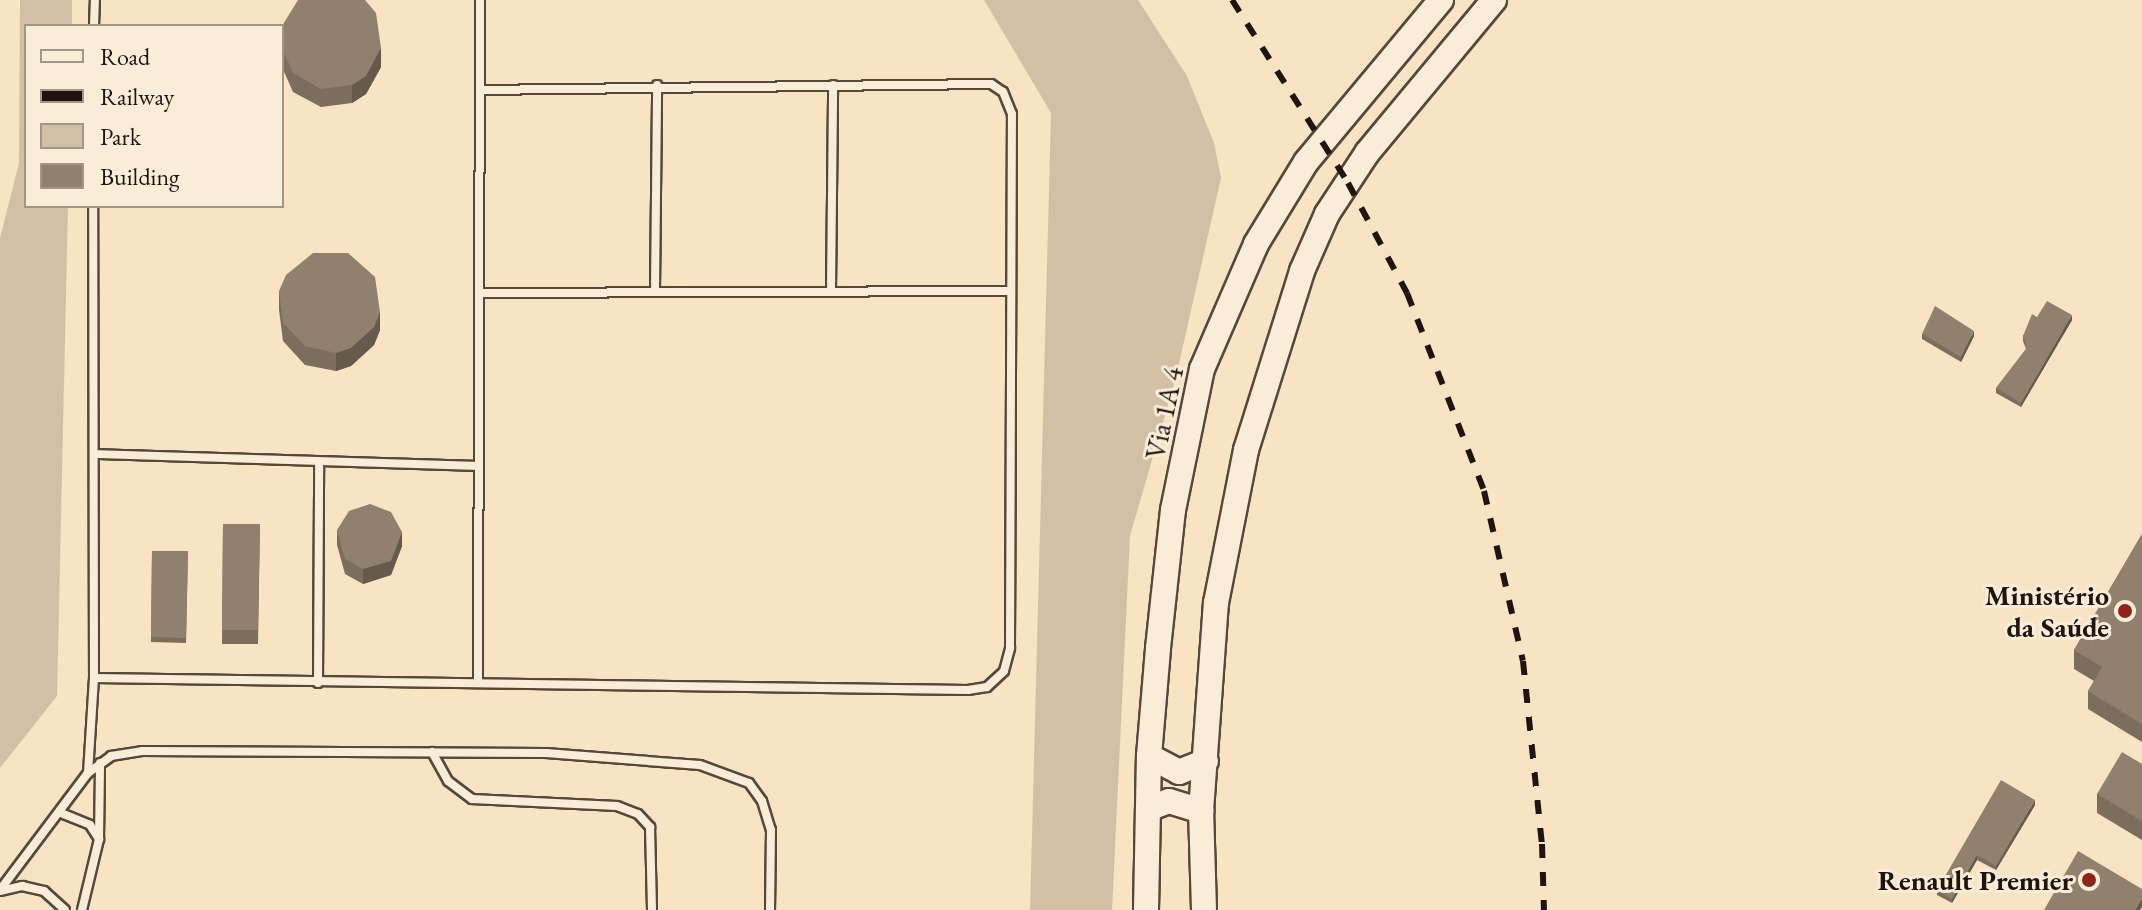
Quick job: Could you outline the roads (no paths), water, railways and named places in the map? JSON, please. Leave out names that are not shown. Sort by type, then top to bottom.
[{"type":"main road","name":"Via 1A 4","points":[[1146,910],[1149,756],[1173,510],[1202,369],[1256,244],[1306,162],[1441,0]]},
{"type":"main road","points":[[1204,910],[1201,811],[1214,627],[1225,542],[1246,450],[1302,271],[1327,214],[1367,153],[1494,0]]},
{"type":"main road","points":[[1149,756],[1179,772],[1206,761]]},
{"type":"main road","points":[[1148,809],[1169,801],[1201,811]]},
{"type":"lane","points":[[94,24],[95,0]]},
{"type":"lane","points":[[478,683],[475,466],[480,293],[480,0]]},
{"type":"lane","points":[[94,678],[968,690],[995,682],[1010,648],[1012,114],[1003,92],[991,84],[657,85],[480,90]]},
{"type":"lane","points":[[655,290],[657,85]]},
{"type":"lane","points":[[831,290],[833,85]]},
{"type":"lane","points":[[88,773],[94,678],[93,208]]},
{"type":"lane","points":[[480,293],[1011,291]]},
{"type":"lane","points":[[95,454],[475,466]]},
{"type":"lane","points":[[318,683],[319,463]]},
{"type":"lane","points":[[0,891],[88,773],[100,763],[142,751],[546,753],[700,765],[749,783],[762,801],[771,830],[770,910]]},
{"type":"lane","points":[[432,752],[448,781],[472,799],[617,806],[638,814],[650,827],[652,910]]},
{"type":"lane","points":[[82,910],[99,839],[100,763]]},
{"type":"lane","points":[[61,813],[90,825],[99,839]]},
{"type":"lane","points":[[0,891],[22,886],[44,891],[65,910]]},
{"type":"railway","points":[[1232,0],[1348,183],[1407,293],[1484,491],[1523,661],[1542,844],[1544,910]]},
{"type":"place","name":"Ministério da Saúde","points":[[2125,611]]},
{"type":"place","name":"Renault Premier","points":[[2089,880]]}]
